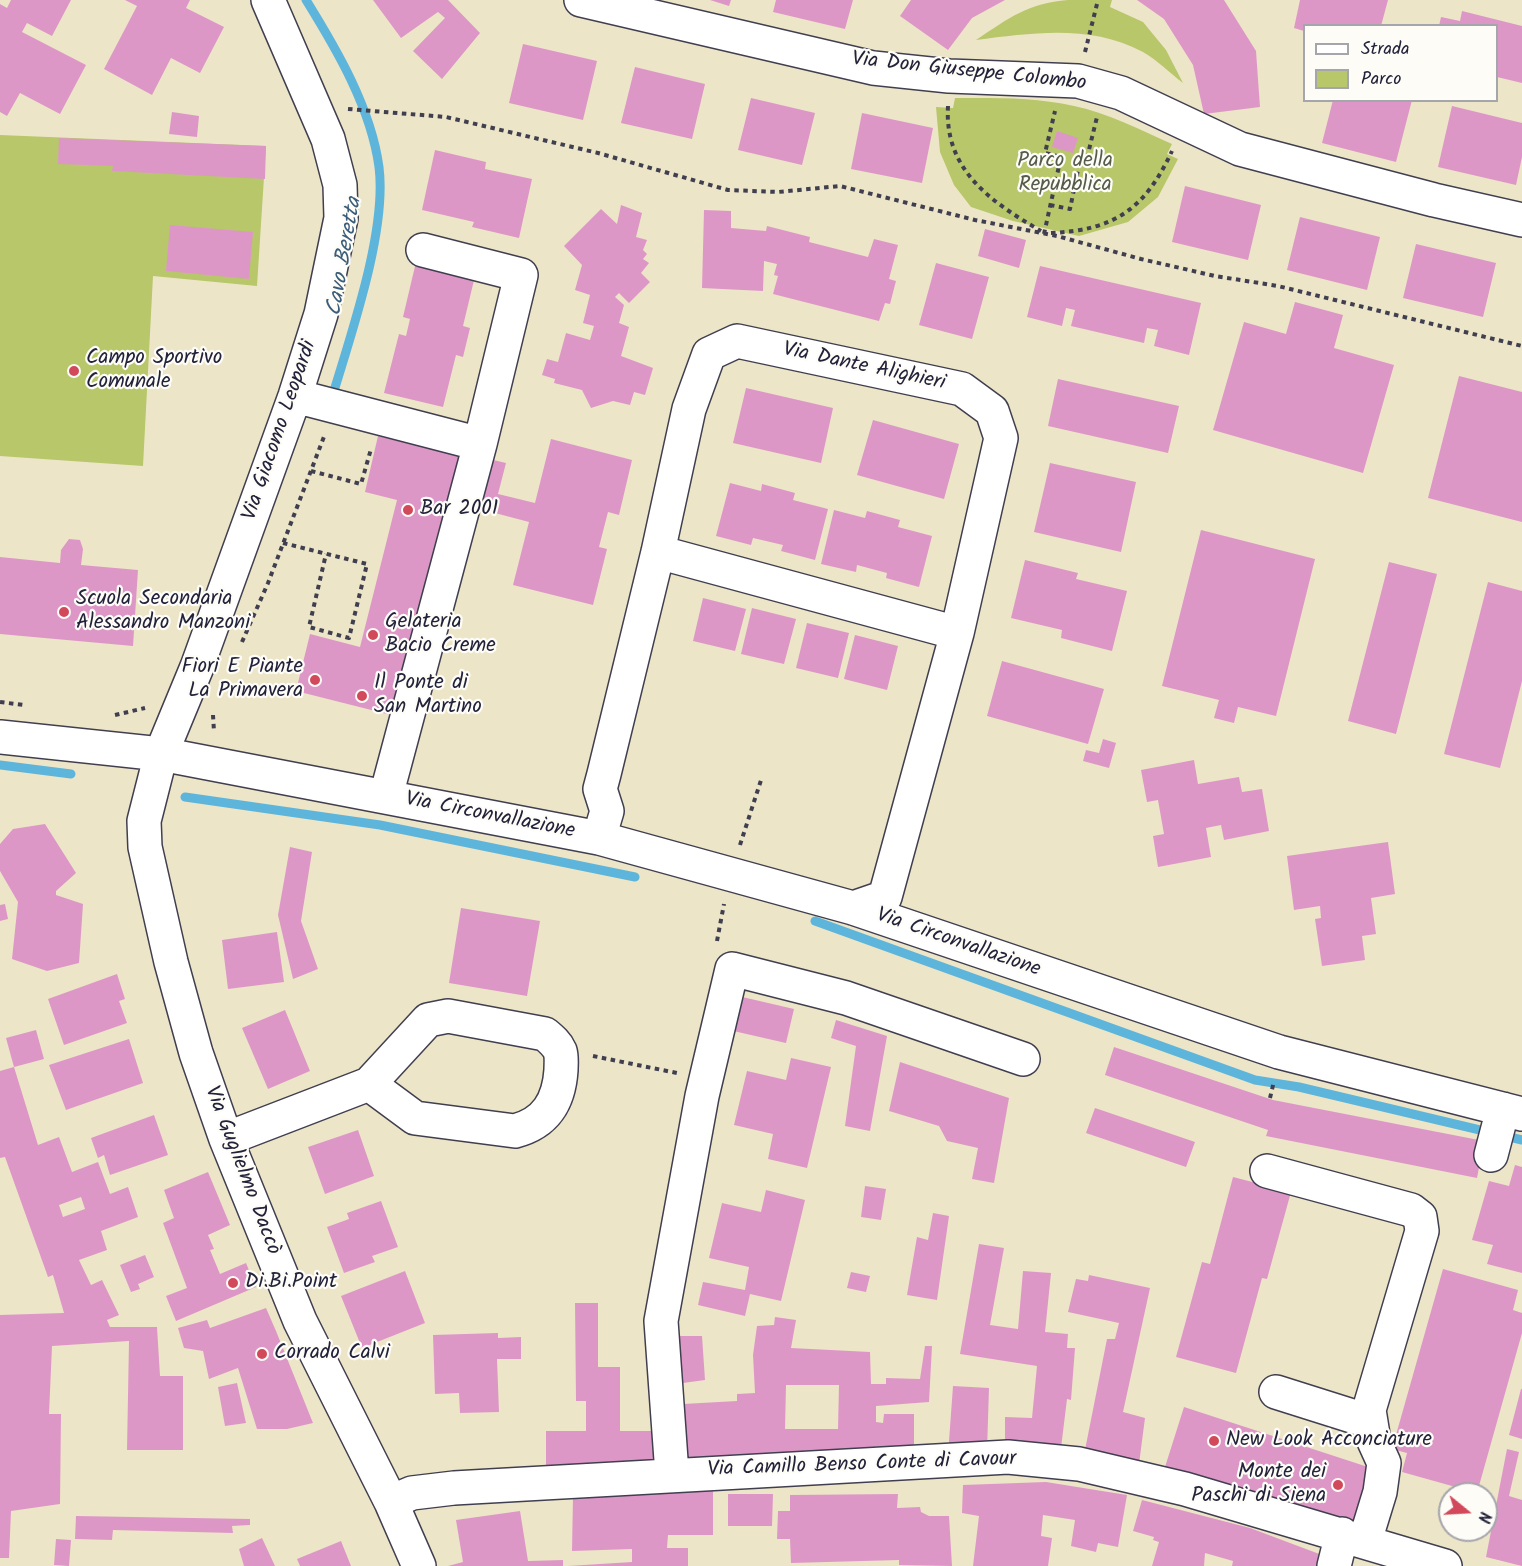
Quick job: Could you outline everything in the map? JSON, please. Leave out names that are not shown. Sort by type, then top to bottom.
[{"type":"street","name":"Via Giacomo Leopardi","points":[[160,754],[182,702],[295,396],[321,314],[341,218],[340,185],[328,139],[268,0]]},
{"type":"street","name":"Via Don Giuseppe Colombo","points":[[581,0],[873,68],[949,75],[1082,82],[1121,93],[1240,149],[1434,200],[1522,220]]},
{"type":"street","name":"Via Circonvallazione","points":[[389,797],[387,796],[389,788],[480,444],[521,275],[423,250]]},
{"type":"street","name":"Via Dante Alighieri","points":[[599,838],[607,811],[600,789],[658,552],[689,410],[709,354],[738,341],[962,389],[992,411],[1001,438],[957,633],[885,897],[853,908]]},
{"type":"street","points":[[295,396],[480,444]]},
{"type":"street","points":[[658,552],[957,633]]},
{"type":"street","name":"Via Circonvallazione","points":[[0,736],[160,754],[599,838],[853,908],[1279,1052],[1513,1112]]},
{"type":"street","name":"Via Guglielmo Daccò","points":[[160,754],[144,821],[145,847],[171,962],[196,1053],[226,1138],[300,1321],[391,1502],[419,1566]]},
{"type":"street","points":[[672,1474],[661,1321],[702,1096],[732,969],[846,998],[1023,1059]]},
{"type":"street","points":[[226,1138],[369,1084],[428,1020],[448,1016],[545,1034],[557,1045],[562,1054],[560,1080],[553,1103],[544,1117],[530,1127],[515,1131],[415,1118],[369,1084]]},
{"type":"street","points":[[1491,1155],[1513,1112]]},
{"type":"street","points":[[1267,1171],[1412,1210],[1420,1217],[1422,1231],[1369,1410],[1374,1441],[1384,1463],[1380,1492],[1334,1566]]},
{"type":"street","points":[[1276,1392],[1371,1422]]},
{"type":"street","name":"Via Camillo Benso Conte di Cavour","points":[[391,1502],[412,1493],[454,1488],[935,1460],[1020,1458],[1079,1464],[1185,1489],[1445,1566]]},
{"type":"path","points":[[1050,205],[1070,209],[1080,160],[1086,162],[1082,82],[1098,0]]},
{"type":"path","points":[[949,75],[947,120],[951,147],[958,162],[967,174],[1013,215],[1044,234],[1074,232],[1109,222],[1131,209],[1146,197],[1163,170],[1185,124]]},
{"type":"path","points":[[1044,234],[1061,157],[1045,153],[1082,82]]},
{"type":"path","points":[[344,109],[446,117],[598,153],[728,190],[778,192],[840,186],[1215,276],[1278,286],[1522,346]]},
{"type":"path","points":[[238,650],[284,543],[332,415],[327,404]]},
{"type":"path","points":[[311,471],[361,484],[380,418]]},
{"type":"path","points":[[284,543],[367,564],[349,638],[309,627],[326,554]]},
{"type":"path","points":[[103,714],[114,716],[142,711],[156,695],[182,702]]},
{"type":"path","points":[[0,702],[34,706]]},
{"type":"path","points":[[562,1054],[582,1054],[687,1075],[702,1096]]},
{"type":"green space","points":[[1068,0],[1112,0],[1110,7],[1143,22],[1166,50],[1183,83],[1143,52],[1103,37],[1040,33],[976,40],[1009,18],[1030,8]]},
{"type":"green space","name":"Parco della Repubblica","points":[[955,98],[1029,100],[1087,109],[1124,122],[1172,144],[1167,154],[1178,159],[1158,197],[1128,222],[1079,236],[1013,221],[971,207],[954,185],[940,152],[936,107],[953,108]]},
{"type":"green space","name":"Campo Sportivo Comunale","points":[[0,135],[266,146],[257,286],[153,276],[143,466],[0,456]]},
{"type":"building","points":[[11,0],[71,0],[52,36],[27,23],[22,32],[86,65],[60,114],[20,93],[7,116],[0,112],[0,4],[7,8]]},
{"type":"building","points":[[125,0],[190,0],[186,8],[224,27],[200,73],[171,58],[152,95],[104,69],[137,6]]},
{"type":"building","points":[[373,0],[448,0],[480,33],[442,79],[413,51],[445,18],[438,12],[401,38]]},
{"type":"building","points":[[710,0],[731,0],[729,6]]},
{"type":"building","points":[[776,0],[853,0],[845,29],[773,12]]},
{"type":"building","points":[[911,0],[1005,0],[972,18],[948,50],[900,16]]},
{"type":"building","points":[[1137,0],[1224,0],[1256,51],[1260,107],[1204,114],[1193,65],[1164,19]]},
{"type":"building","points":[[1300,0],[1388,0],[1382,24],[1303,24],[1303,31],[1294,28]]},
{"type":"building","points":[[1462,11],[1522,26],[1522,83],[1498,77],[1498,24],[1439,24],[1441,17],[1460,21]]},
{"type":"building","points":[[523,44],[597,61],[583,120],[509,103]]},
{"type":"building","points":[[635,67],[705,84],[692,139],[621,123]]},
{"type":"building","points":[[751,98],[815,113],[802,165],[738,150]]},
{"type":"building","points":[[1332,102],[1411,102],[1396,162],[1322,143]]},
{"type":"building","points":[[1452,106],[1522,123],[1522,157],[1516,185],[1438,167]]},
{"type":"building","points":[[172,112],[199,116],[197,137],[169,134]]},
{"type":"building","points":[[862,113],[933,128],[922,183],[851,169]]},
{"type":"building","points":[[1057,131],[1078,138],[1073,153],[1052,147]]},
{"type":"building","points":[[59,138],[266,146],[265,179],[112,171],[113,166],[58,164]]},
{"type":"building","points":[[435,150],[486,162],[485,169],[532,179],[519,238],[472,227],[474,222],[422,210]]},
{"type":"building","points":[[1185,186],[1261,205],[1248,260],[1172,242]]},
{"type":"building","points":[[621,205],[642,213],[636,237],[647,240],[643,250],[647,254],[643,259],[649,263],[641,273],[650,282],[629,303],[619,293],[615,297],[624,305],[619,323],[629,327],[621,356],[653,368],[645,395],[634,392],[630,405],[613,401],[591,408],[582,390],[554,383],[555,379],[542,375],[547,359],[558,362],[566,333],[590,340],[594,326],[583,323],[590,295],[575,290],[582,265],[564,246],[601,209],[617,224]]},
{"type":"building","points":[[704,210],[731,211],[731,228],[766,231],[767,226],[810,237],[809,242],[868,257],[874,239],[898,245],[889,279],[896,281],[890,304],[885,303],[879,321],[773,294],[778,276],[774,275],[777,264],[764,261],[763,291],[702,288]]},
{"type":"building","points":[[1300,217],[1380,237],[1367,290],[1287,270]]},
{"type":"building","points":[[170,225],[253,232],[249,279],[166,271]]},
{"type":"building","points":[[985,229],[1026,240],[1019,268],[978,256]]},
{"type":"building","points":[[1416,244],[1496,263],[1483,317],[1403,298]]},
{"type":"building","points":[[416,262],[475,276],[463,326],[470,328],[463,357],[456,355],[443,407],[384,393],[399,334],[406,336],[410,319],[403,317]]},
{"type":"building","points":[[936,263],[989,277],[972,339],[919,325]]},
{"type":"building","points":[[1040,266],[1201,303],[1189,355],[1154,346],[1158,330],[1147,328],[1144,343],[1071,326],[1075,310],[1066,308],[1062,326],[1027,317]]},
{"type":"building","points":[[1295,302],[1343,315],[1334,348],[1394,365],[1363,473],[1213,430],[1244,322],[1286,334]]},
{"type":"building","points":[[1459,376],[1522,392],[1522,522],[1428,498]]},
{"type":"building","points":[[1058,379],[1179,406],[1168,453],[1048,426]]},
{"type":"building","points":[[746,388],[833,408],[821,463],[733,443]]},
{"type":"building","points":[[873,420],[959,444],[944,499],[857,475]]},
{"type":"building","points":[[378,436],[464,457],[399,717],[296,691],[310,634],[360,647],[397,500],[365,492]]},
{"type":"building","points":[[551,439],[632,460],[619,515],[608,512],[599,547],[607,549],[593,605],[513,585],[529,522],[476,508],[489,459],[506,463],[498,494],[535,503]]},
{"type":"building","points":[[1050,463],[1136,482],[1121,552],[1034,532]]},
{"type":"building","points":[[730,483],[761,491],[762,484],[795,493],[793,500],[828,509],[815,560],[781,551],[783,545],[753,538],[751,545],[716,536]]},
{"type":"building","points":[[834,510],[865,518],[867,511],[900,520],[898,527],[932,536],[919,587],[886,578],[887,573],[857,565],[856,572],[821,564]]},
{"type":"building","points":[[1201,530],[1315,559],[1276,716],[1238,707],[1234,723],[1214,718],[1219,700],[1162,686]]},
{"type":"building","points":[[69,539],[80,540],[83,549],[81,565],[138,570],[133,646],[0,634],[0,557],[60,563],[61,550]]},
{"type":"building","points":[[1025,560],[1078,573],[1076,579],[1127,591],[1112,651],[1061,638],[1062,630],[1011,618]]},
{"type":"building","points":[[1389,562],[1437,574],[1396,734],[1348,721]]},
{"type":"building","points":[[1488,582],[1522,591],[1522,681],[1500,768],[1444,754]]},
{"type":"building","points":[[703,598],[746,609],[735,651],[693,641]]},
{"type":"building","points":[[752,608],[796,619],[784,664],[741,654]]},
{"type":"building","points":[[807,623],[849,633],[838,678],[796,668]]},
{"type":"building","points":[[855,635],[898,646],[887,690],[844,679]]},
{"type":"building","points":[[1002,661],[1104,689],[1088,744],[987,716]]},
{"type":"building","points":[[1103,739],[1116,743],[1109,768],[1083,761],[1086,750],[1099,753]]},
{"type":"building","points":[[1194,760],[1198,784],[1239,777],[1242,792],[1262,789],[1269,831],[1224,840],[1221,825],[1206,828],[1211,857],[1158,867],[1153,836],[1164,834],[1158,800],[1147,802],[1141,770]]},
{"type":"building","points":[[45,824],[76,873],[56,891],[56,895],[83,904],[79,963],[47,971],[12,959],[18,902],[0,871],[0,844],[13,829]]},
{"type":"building","points":[[1388,842],[1395,894],[1371,898],[1376,934],[1362,936],[1365,960],[1322,966],[1315,919],[1321,918],[1320,906],[1294,910],[1287,856]]},
{"type":"building","points":[[290,847],[312,852],[301,921],[318,969],[293,979],[278,915]]},
{"type":"building","points":[[5,904],[8,919],[0,921],[0,905]]},
{"type":"building","points":[[461,908],[540,921],[527,996],[449,983]]},
{"type":"building","points":[[277,932],[284,982],[228,989],[222,940]]},
{"type":"building","points":[[117,974],[125,999],[119,1001],[127,1023],[64,1045],[48,999]]},
{"type":"building","points":[[738,996],[794,1009],[786,1043],[729,1030]]},
{"type":"building","points":[[285,1010],[310,1071],[268,1089],[242,1028]]},
{"type":"building","points":[[836,1020],[887,1036],[870,1131],[845,1126],[856,1046],[831,1038]]},
{"type":"building","points":[[36,1030],[44,1059],[14,1067],[6,1038]]},
{"type":"building","points":[[129,1039],[143,1083],[66,1110],[49,1065]]},
{"type":"building","points":[[1114,1047],[1273,1100],[1484,1141],[1477,1178],[1266,1136],[1268,1130],[1105,1075]]},
{"type":"building","points":[[791,1058],[831,1067],[807,1168],[768,1159],[773,1134],[734,1125],[747,1071],[786,1080]]},
{"type":"building","points":[[900,1062],[1009,1098],[994,1183],[972,1179],[978,1148],[947,1141],[939,1126],[889,1111]]},
{"type":"building","points":[[14,1067],[38,1145],[59,1137],[72,1172],[98,1162],[110,1194],[128,1187],[138,1217],[101,1231],[107,1250],[79,1260],[91,1285],[102,1280],[119,1315],[107,1320],[110,1327],[157,1327],[160,1376],[183,1376],[183,1450],[127,1450],[129,1341],[52,1346],[49,1414],[61,1414],[60,1504],[11,1511],[9,1558],[0,1558],[0,1315],[64,1313],[53,1275],[48,1277],[5,1157],[0,1158],[0,1071]],"holes":[[[81,1197],[85,1209],[63,1217],[59,1205]]]},
{"type":"building","points":[[1095,1108],[1195,1142],[1186,1167],[1086,1133]]},
{"type":"building","points":[[154,1115],[168,1155],[110,1175],[104,1155],[98,1158],[91,1138]]},
{"type":"building","points":[[358,1130],[374,1176],[325,1194],[308,1147]]},
{"type":"building","points":[[1515,1165],[1522,1167],[1522,1273],[1487,1264],[1493,1245],[1472,1240],[1489,1181],[1509,1186]]},
{"type":"building","points":[[208,1172],[230,1225],[208,1235],[214,1249],[210,1250],[220,1274],[246,1263],[256,1287],[176,1321],[166,1296],[187,1288],[163,1223],[174,1218],[164,1190]]},
{"type":"building","points":[[1233,1177],[1291,1192],[1267,1279],[1262,1278],[1236,1373],[1176,1357],[1202,1262],[1210,1264]]},
{"type":"building","points":[[865,1186],[886,1189],[881,1220],[861,1217]]},
{"type":"building","points":[[766,1190],[805,1200],[781,1301],[750,1294],[745,1316],[698,1305],[703,1282],[745,1290],[749,1267],[709,1258],[722,1203],[761,1212]]},
{"type":"building","points":[[381,1201],[398,1247],[372,1256],[375,1262],[344,1273],[327,1227],[349,1219],[347,1213]]},
{"type":"building","points":[[933,1213],[949,1216],[937,1300],[907,1295],[917,1237],[928,1240]]},
{"type":"building","points":[[979,1244],[1004,1248],[990,1325],[1018,1329],[1023,1271],[1051,1273],[1045,1332],[1068,1334],[1067,1348],[1075,1348],[1071,1400],[1067,1399],[1061,1448],[1005,1445],[1005,1417],[1032,1418],[1037,1366],[960,1354]]},
{"type":"building","points":[[145,1255],[154,1277],[138,1284],[140,1289],[131,1292],[120,1265]]},
{"type":"building","points":[[1443,1269],[1518,1290],[1513,1310],[1522,1313],[1522,1333],[1480,1482],[1438,1482],[1402,1472],[1407,1453],[1392,1449]]},
{"type":"building","points":[[405,1271],[425,1323],[362,1348],[341,1296]]},
{"type":"building","points":[[851,1272],[870,1276],[866,1292],[847,1288]]},
{"type":"building","points":[[1089,1275],[1150,1288],[1123,1412],[1145,1418],[1139,1464],[1084,1455],[1107,1339],[1115,1339],[1119,1323],[1068,1312],[1076,1279],[1088,1281]]},
{"type":"building","points":[[575,1303],[598,1303],[598,1367],[620,1367],[620,1431],[660,1431],[660,1464],[546,1465],[546,1431],[586,1431],[586,1401],[576,1401]]},
{"type":"building","points":[[266,1308],[313,1423],[287,1429],[257,1429],[238,1368],[209,1379],[203,1351],[184,1348],[178,1328],[207,1320],[210,1328]]},
{"type":"building","points":[[775,1317],[796,1320],[791,1348],[870,1352],[871,1384],[886,1384],[886,1378],[920,1379],[925,1346],[932,1346],[929,1402],[876,1406],[876,1422],[883,1423],[884,1414],[914,1414],[914,1456],[683,1467],[683,1404],[737,1401],[737,1394],[755,1393],[753,1355],[757,1326],[774,1325]],"holes":[[[786,1385],[839,1385],[838,1429],[785,1429]]]},
{"type":"building","points":[[498,1333],[498,1338],[521,1337],[521,1359],[497,1359],[499,1412],[460,1413],[459,1393],[435,1394],[433,1335]]},
{"type":"building","points":[[679,1336],[702,1336],[705,1380],[683,1383]]},
{"type":"building","points":[[237,1383],[246,1423],[225,1426],[218,1387]]},
{"type":"building","points":[[953,1386],[989,1388],[987,1451],[948,1455]]},
{"type":"building","points":[[1522,1389],[1522,1439],[1509,1435]]},
{"type":"building","points":[[1184,1407],[1371,1468],[1352,1528],[1165,1467]]},
{"type":"building","points":[[1507,1449],[1519,1452],[1509,1496],[1522,1500],[1522,1566],[1486,1557],[1489,1542],[1498,1542],[1498,1495]]},
{"type":"building","points":[[1046,1482],[1127,1495],[1118,1547],[1098,1543],[1096,1552],[1071,1546],[1075,1520],[1043,1515],[1041,1536],[1052,1538],[1048,1566],[973,1566],[979,1516],[962,1513],[963,1485]]},
{"type":"building","points":[[713,1490],[713,1535],[668,1535],[667,1548],[688,1548],[688,1566],[568,1566],[632,1562],[632,1549],[572,1551],[573,1496]]},
{"type":"building","points":[[728,1494],[773,1494],[772,1526],[728,1526]]},
{"type":"building","points":[[898,1494],[897,1508],[920,1507],[921,1512],[929,1516],[949,1516],[952,1566],[899,1565],[899,1560],[791,1563],[790,1539],[777,1539],[778,1511],[790,1511],[790,1495]]},
{"type":"building","points":[[1142,1500],[1250,1528],[1330,1558],[1327,1566],[1232,1566],[1233,1561],[1205,1553],[1204,1566],[1152,1566],[1159,1542],[1153,1540],[1154,1537],[1133,1531]]},
{"type":"building","points":[[520,1511],[528,1561],[563,1560],[563,1566],[448,1566],[463,1562],[456,1520]]},
{"type":"building","points":[[76,1516],[250,1519],[250,1525],[232,1526],[233,1533],[113,1530],[112,1540],[75,1539]]},
{"type":"building","points":[[262,1538],[275,1566],[244,1566],[239,1549]]},
{"type":"building","points":[[56,1539],[71,1540],[69,1566],[54,1565]]},
{"type":"building","points":[[341,1541],[351,1566],[300,1566],[297,1559]]},
{"type":"waterway","name":"Cavo Beretta","points":[[306,0],[341,59],[361,101],[369,123],[379,167],[378,220],[373,250],[334,391]]},
{"type":"waterway","points":[[0,765],[71,774]]},
{"type":"waterway","points":[[185,797],[380,825],[635,877]]},
{"type":"waterway","points":[[815,921],[1255,1080],[1299,1087],[1522,1140]]},
{"type":"place","name":"Campo Sportivo Comunale","points":[[74,371]]},
{"type":"place","name":"Bar 2001","points":[[408,510]]},
{"type":"place","name":"Scuola Secondaria Alessandro Manzoni","points":[[64,612]]},
{"type":"place","name":"Gelateria Bacio Creme","points":[[373,635]]},
{"type":"place","name":"Fiori E Piante La Primavera","points":[[315,680]]},
{"type":"place","name":"Il Ponte di San Martino","points":[[362,696]]},
{"type":"place","name":"Di.Bi.Point","points":[[233,1283]]},
{"type":"place","name":"Corrado Calvi","points":[[262,1354]]},
{"type":"place","name":"New Look Acconciature","points":[[1214,1441]]},
{"type":"place","name":"Monte dei Paschi di Siena","points":[[1338,1485]]}]
